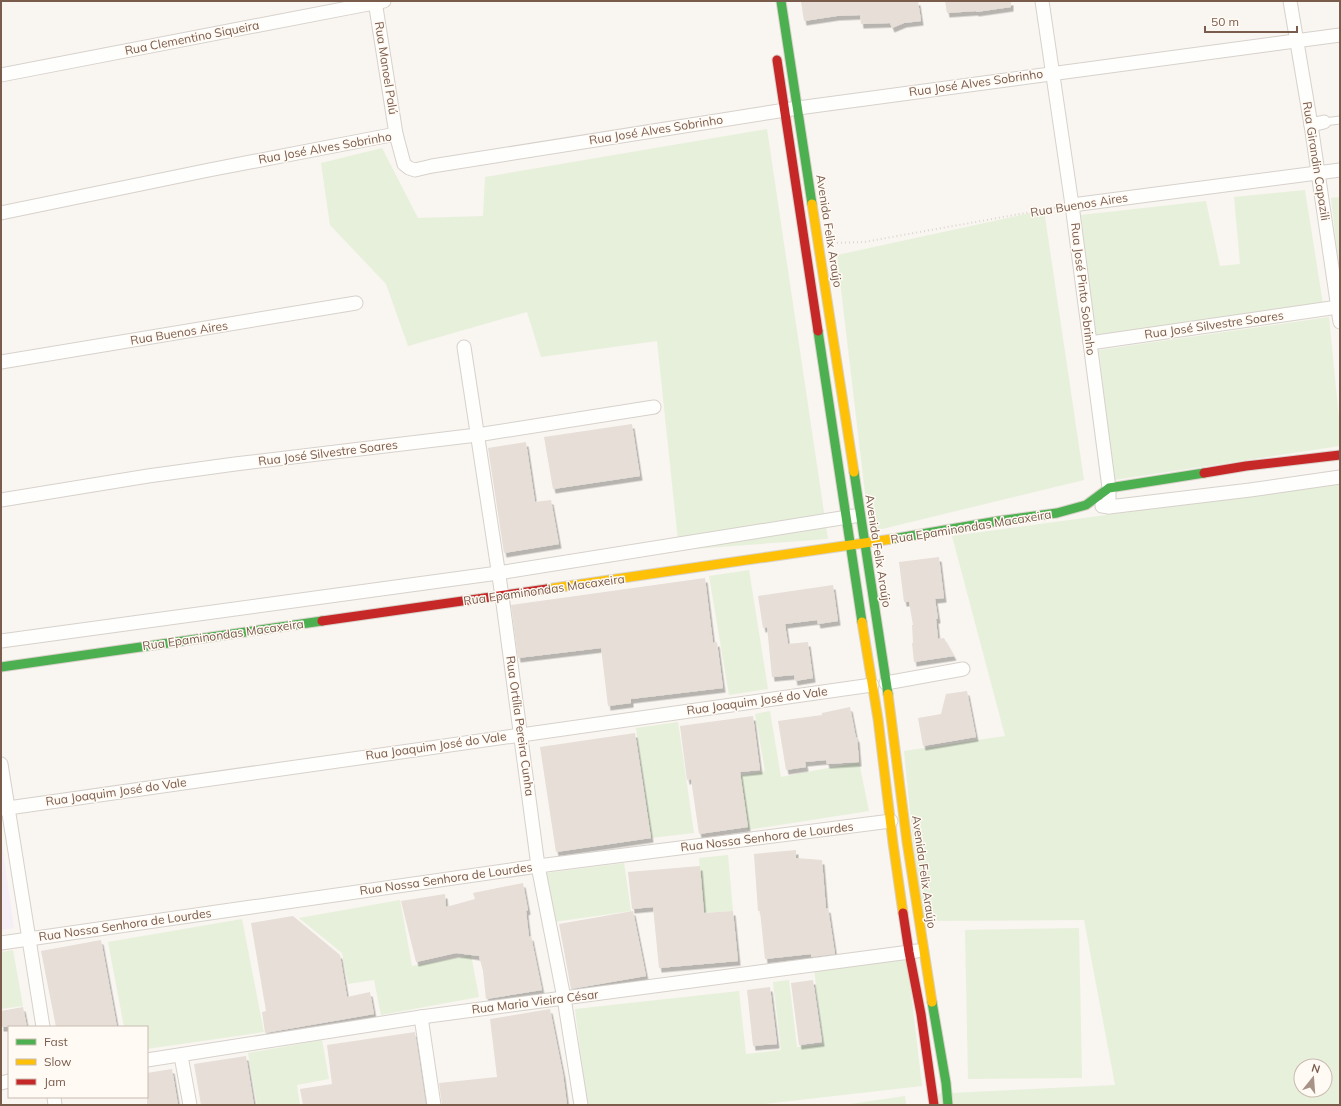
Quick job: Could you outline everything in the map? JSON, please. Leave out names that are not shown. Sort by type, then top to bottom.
[{"type":"main road","name":"Avenida Felix Araújo","points":[[781,1],[892,717],[900,794],[905,819],[923,950],[946,1083],[948,1105]]},
{"type":"main road","name":"Avenida Felix Araújo","points":[[775,48],[878,719],[893,843],[934,1105]]},
{"type":"main road","name":"Rua Epaminondas Macaxeira","points":[[1,667],[864,544],[1057,513],[1086,505],[1109,488],[1252,465],[1340,455]]},
{"type":"street","name":"Rua Clementino Siqueira","points":[[1,75],[378,1]]},
{"type":"street","name":"Rua Manoel Palú","points":[[378,1],[396,134]]},
{"type":"street","name":"Rua José Pinto Sobrinho","points":[[1042,1],[1054,72],[1072,205],[1109,488],[1109,507]]},
{"type":"street","name":"Rua Girandin Capazili","points":[[1290,1],[1297,41],[1317,124],[1318,173],[1340,322]]},
{"type":"street","name":"Rua José Alves Sobrinho","points":[[1,213],[209,170],[396,134],[404,164],[415,170],[432,166],[784,110],[1054,72],[1340,35]]},
{"type":"street","name":"Rua Buenos Aires","points":[[1072,205],[1340,170]]},
{"type":"street","name":"Rua Buenos Aires","points":[[1,362],[356,303]]},
{"type":"street","name":"Rua José Silvestre Soares","points":[[1090,343],[1338,307]]},
{"type":"street","name":"Rua Ortília Pereira Cunha","points":[[464,347],[502,596],[538,866],[564,998],[581,1105]]},
{"type":"street","name":"Rua José Silvestre Soares","points":[[1,500],[148,476],[477,435],[654,407]]},
{"type":"street","name":"Rua Epaminondas Macaxeira","points":[[1086,505],[1109,507],[1250,490],[1340,477]]},
{"type":"street","name":"Rua Epaminondas Macaxeira","points":[[1,641],[498,573],[860,515]]},
{"type":"street","points":[[886,683],[963,669]]},
{"type":"street","name":"Rua Joaquim José do Vale","points":[[4,808],[872,684]]},
{"type":"street","points":[[1,764],[4,808],[30,938],[43,1026]]},
{"type":"street","name":"Rua Nossa Senhora de Lourdes","points":[[1,943],[538,866],[891,821]]},
{"type":"street","name":"Rua Maria Vieira César","points":[[148,1060],[181,1056],[422,1017],[923,950]]},
{"type":"street","points":[[422,1017],[434,1105]]},
{"type":"street","points":[[181,1056],[190,1105]]},
{"type":"lane","points":[[1317,124],[1340,120]]},
{"type":"path","name":"Rua Buenos Aires","points":[[819,244],[864,242],[1072,205]]},
{"type":"shaded area","points":[[1,837],[14,928],[1,930]]},
{"type":"green space","points":[[767,129],[828,539],[679,550],[657,341],[541,357],[527,312],[408,346],[386,284],[330,225],[321,163],[382,148],[418,218],[483,216],[485,177]]},
{"type":"green space","points":[[1305,190],[1323,304],[1096,342],[1088,328],[1081,215],[1206,201],[1220,266],[1240,264],[1234,197]]},
{"type":"green space","points":[[1340,197],[1340,277],[1331,198]]},
{"type":"green space","points":[[1044,210],[1084,480],[874,531],[865,493],[837,255]]},
{"type":"green space","points":[[1329,317],[1340,429],[1340,446],[1114,480],[1099,350]]},
{"type":"green space","points":[[1340,483],[1340,1105],[933,1105],[931,1094],[1115,1085],[1084,920],[921,921],[904,751],[1005,736],[952,536]]},
{"type":"green space","points":[[749,570],[768,689],[729,695],[709,576]]},
{"type":"green space","points":[[770,711],[781,777],[859,762],[869,811],[747,830],[738,776],[765,771],[755,714]]},
{"type":"green space","points":[[678,722],[694,833],[651,838],[636,728]]},
{"type":"green space","points":[[728,855],[733,911],[704,913],[699,858]]},
{"type":"green space","points":[[624,863],[631,911],[554,922],[546,873]]},
{"type":"green space","points":[[400,900],[412,966],[471,955],[479,997],[381,1015],[374,980],[348,984],[342,953],[299,918]]},
{"type":"green space","points":[[242,919],[264,1032],[148,1049],[148,1026],[124,1026],[108,942]]},
{"type":"green space","points":[[1079,928],[1082,1078],[968,1079],[965,930]]},
{"type":"green space","points":[[13,950],[23,1006],[1,1009],[1,952]]},
{"type":"green space","points":[[907,958],[922,1086],[755,1105],[587,1105],[575,1009],[739,991],[746,1054],[781,1050],[773,982],[789,980],[797,1047],[823,1044],[814,969]]},
{"type":"green space","points":[[322,1040],[329,1079],[297,1085],[300,1105],[257,1105],[248,1053]]},
{"type":"green space","points":[[905,1096],[906,1105],[844,1105]]},
{"type":"building","points":[[801,1],[918,1],[921,21],[904,23],[892,28],[890,23],[861,24],[860,15],[837,16],[804,21]]},
{"type":"building","points":[[945,1],[1011,1],[1011,7],[976,12],[947,13]]},
{"type":"building","points":[[632,424],[640,476],[553,489],[544,437]]},
{"type":"building","points":[[526,442],[535,502],[551,500],[559,544],[504,553],[488,448]]},
{"type":"building","points":[[939,557],[944,598],[935,599],[938,619],[936,619],[938,639],[944,638],[954,656],[914,662],[912,643],[913,625],[909,602],[904,602],[899,562]]},
{"type":"building","points":[[705,578],[713,643],[717,642],[723,688],[631,699],[631,703],[608,706],[601,648],[518,658],[511,605]]},
{"type":"building","points":[[833,585],[838,621],[818,624],[817,620],[785,624],[788,644],[808,642],[813,678],[795,681],[794,675],[772,677],[767,627],[763,628],[758,596]]},
{"type":"building","points":[[967,691],[976,737],[923,746],[918,718],[941,714],[946,694]]},
{"type":"building","points":[[850,707],[856,738],[857,737],[859,762],[827,764],[826,760],[805,762],[806,767],[786,770],[778,721],[822,715],[822,713]]},
{"type":"building","points":[[753,716],[760,770],[740,772],[748,827],[699,834],[691,779],[687,780],[680,726]]},
{"type":"building","points":[[635,733],[651,838],[556,852],[540,747]]},
{"type":"building","points":[[796,850],[796,858],[822,860],[826,909],[828,908],[835,954],[811,957],[811,954],[765,959],[760,911],[758,911],[754,854]]},
{"type":"building","points":[[700,866],[704,913],[733,911],[738,961],[659,968],[653,907],[632,909],[628,872]]},
{"type":"building","points":[[523,883],[528,910],[526,911],[529,937],[531,936],[542,990],[486,999],[483,971],[479,956],[456,953],[416,962],[401,901],[445,894],[446,907],[475,899],[473,893]]},
{"type":"building","points":[[633,911],[646,976],[571,989],[559,924]]},
{"type":"building","points":[[293,916],[340,955],[347,997],[370,992],[374,1014],[265,1033],[262,1012],[266,1011],[251,923]]},
{"type":"building","points":[[101,940],[117,1026],[56,1026],[41,951]]},
{"type":"building","points":[[813,980],[822,1042],[799,1045],[791,983]]},
{"type":"building","points":[[770,987],[777,1044],[753,1046],[747,990]]},
{"type":"building","points":[[23,1007],[27,1026],[1,1027],[1,1011]]},
{"type":"building","points":[[550,1009],[563,1074],[567,1105],[442,1105],[439,1083],[497,1077],[490,1019]]},
{"type":"building","points":[[415,1032],[426,1105],[303,1105],[300,1089],[332,1084],[327,1045]]},
{"type":"building","points":[[246,1056],[254,1105],[201,1105],[194,1064]]},
{"type":"building","points":[[172,1069],[178,1105],[147,1105],[148,1073]]},
{"type":"traffic: fast","points":[[781,1],[812,204]]},
{"type":"traffic: fast","points":[[818,331],[862,622]]},
{"type":"traffic: fast","points":[[854,472],[888,694]]},
{"type":"traffic: fast","points":[[892,539],[998,521],[1057,513],[1086,505],[1109,488],[1204,473]]},
{"type":"traffic: fast","points":[[1,667],[322,621]]},
{"type":"traffic: fast","points":[[932,1002],[946,1083],[948,1105]]},
{"type":"traffic: slow","points":[[812,204],[854,472]]},
{"type":"traffic: slow","points":[[547,589],[892,539]]},
{"type":"traffic: slow","points":[[862,622],[878,719],[903,913]]},
{"type":"traffic: slow","points":[[888,694],[907,842],[932,1002]]},
{"type":"traffic: jam","points":[[777,60],[818,331]]},
{"type":"traffic: jam","points":[[1204,473],[1246,466],[1340,455]]},
{"type":"traffic: jam","points":[[322,621],[547,589]]},
{"type":"traffic: jam","points":[[903,913],[921,1014],[934,1105]]}]
